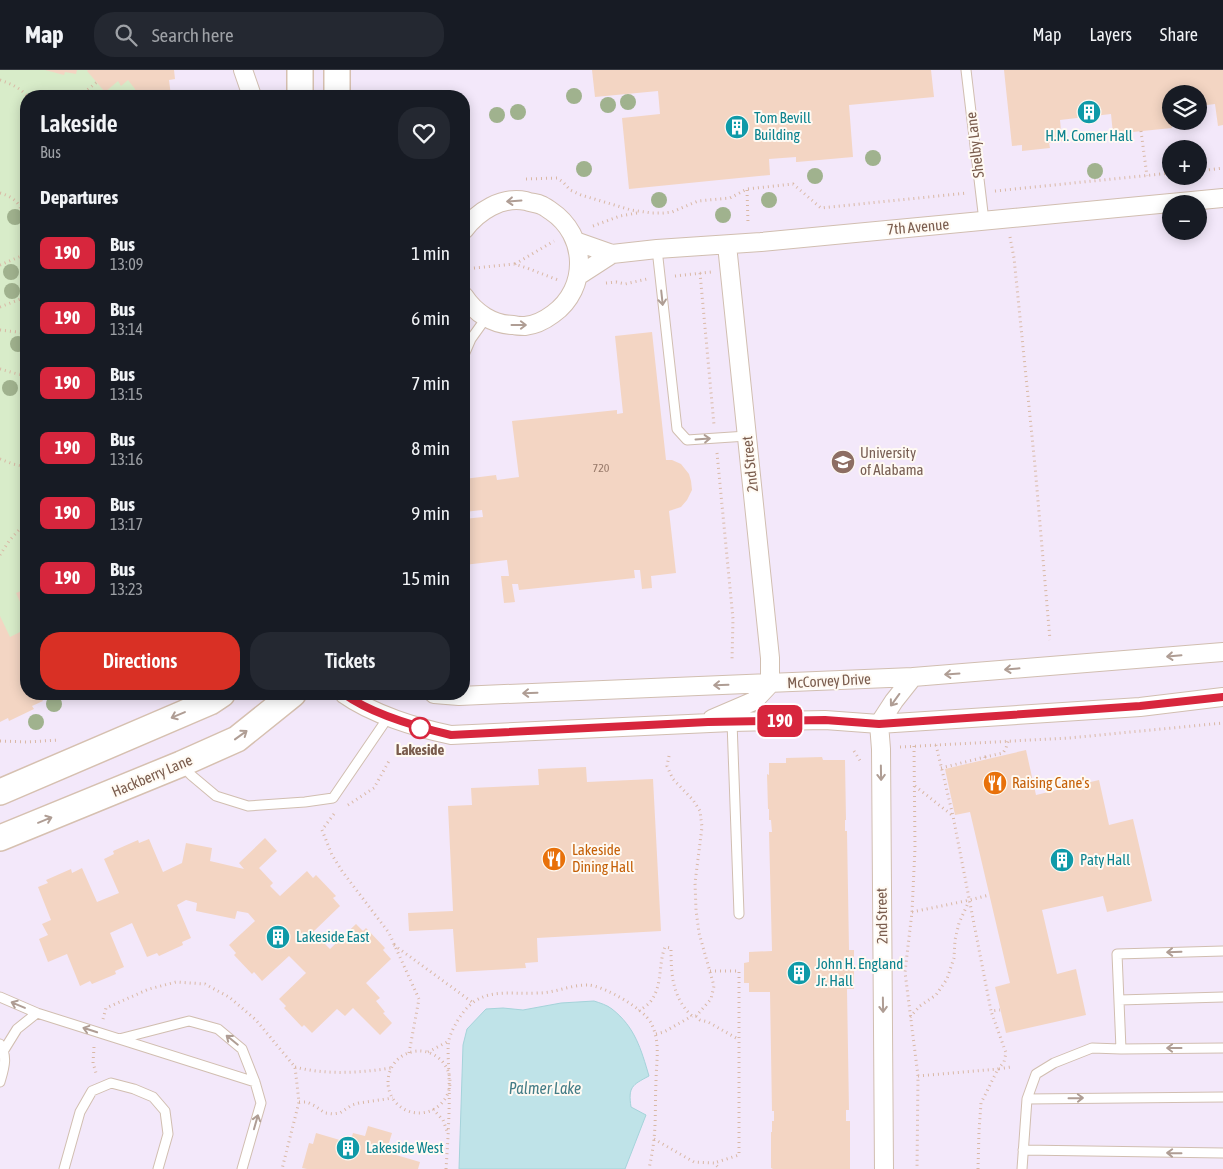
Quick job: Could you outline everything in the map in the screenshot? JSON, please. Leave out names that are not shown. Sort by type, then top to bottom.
[{"type":"street","points":[[243,70],[250,90]]},
{"type":"street","points":[[300,70],[300,90]]},
{"type":"street","points":[[337,70],[337,90]]},
{"type":"street","name":"7th Avenue","points":[[575,241],[612,254],[727,245],[1223,198]]},
{"type":"street","points":[[470,223],[479,213],[498,203],[520,200],[541,205],[559,216],[572,233],[579,254],[576,282]]},
{"type":"street","name":"2nd Street","points":[[727,245],[770,658],[770,684]]},
{"type":"street","name":"7th Avenue","points":[[470,305],[486,318],[505,325],[525,326],[544,320],[560,309],[572,293],[576,282],[612,254]]},
{"type":"street","name":"McCorvey Drive","points":[[470,696],[913,677],[1223,652]]},
{"type":"street","points":[[879,724],[913,677]]},
{"type":"street","points":[[703,722],[754,701],[770,684]]},
{"type":"street","points":[[354,700],[422,729],[451,735],[703,722],[825,720],[879,724],[1131,707],[1223,697]]},
{"type":"street","points":[[0,792],[213,700]]},
{"type":"street","name":"Hackberry Lane","points":[[0,838],[238,739],[286,700]]},
{"type":"street","name":"2nd Street","points":[[879,724],[881,749],[884,1169]]},
{"type":"lane","name":"Shelby Lane","points":[[966,70],[984,221]]},
{"type":"lane","points":[[657,249],[677,429],[687,440],[747,436]]},
{"type":"lane","points":[[470,341],[486,318]]},
{"type":"lane","points":[[181,764],[216,796],[248,806],[333,798],[389,716]]},
{"type":"lane","points":[[732,722],[739,914]]},
{"type":"lane","points":[[1122,1049],[1117,954],[1223,951]]},
{"type":"lane","points":[[1119,1000],[1223,997]]},
{"type":"lane","points":[[0,998],[37,1013],[255,1082]]},
{"type":"lane","points":[[0,1082],[5,1066],[2,1047],[17,1029],[37,1013]]},
{"type":"lane","points":[[119,1039],[189,1020],[218,1029],[242,1049],[261,1103],[242,1169]]},
{"type":"lane","points":[[1022,1169],[1027,1098],[1036,1074],[1054,1063],[1092,1048],[1223,1048]]},
{"type":"lane","points":[[64,1169],[80,1112],[92,1091],[110,1083],[134,1089],[153,1097],[166,1111],[168,1134],[158,1169]]},
{"type":"lane","points":[[1027,1098],[1223,1096]]},
{"type":"lane","points":[[1023,1150],[1223,1153]]},
{"type":"path","points":[[0,80],[21,90]]},
{"type":"path","points":[[87,90],[97,82]]},
{"type":"path","points":[[1141,131],[1146,176]]},
{"type":"path","points":[[1207,170],[1223,168]]},
{"type":"path","points":[[520,180],[557,178],[570,190],[582,195],[631,210],[663,213],[672,212],[698,201],[730,198],[747,189],[793,184],[821,208],[1162,174]]},
{"type":"path","points":[[1003,190],[1006,219],[1013,254],[1036,475],[1050,640]]},
{"type":"path","points":[[0,193],[15,201],[20,207]]},
{"type":"path","points":[[0,265],[20,257]]},
{"type":"path","points":[[470,268],[514,264],[576,282]]},
{"type":"path","points":[[700,273],[733,619],[732,659]]},
{"type":"path","points":[[0,307],[20,299]]},
{"type":"path","points":[[0,330],[20,333]]},
{"type":"path","points":[[0,369],[20,374]]},
{"type":"path","points":[[0,459],[20,466]]},
{"type":"path","points":[[0,555],[20,529]]},
{"type":"path","points":[[917,1169],[918,1076],[905,972],[912,912],[915,848],[914,746],[1069,738],[1223,723]]},
{"type":"path","points":[[0,741],[59,740]]},
{"type":"path","points":[[941,768],[1003,753],[1008,741]]},
{"type":"path","points":[[936,745],[953,816],[991,1011],[1006,1053],[1004,1062],[998,1069],[981,1104],[978,1169]]},
{"type":"path","points":[[656,1034],[664,1032],[694,1016],[711,999],[714,986],[699,933],[696,910],[695,883],[702,827],[700,812],[693,800],[673,779],[667,766],[669,756]]},
{"type":"path","points":[[343,808],[374,788],[389,761]]},
{"type":"path","points":[[915,785],[953,816]]},
{"type":"path","points":[[335,813],[322,830],[332,855],[389,933],[419,999],[409,1053]]},
{"type":"path","points":[[912,912],[970,900],[989,894]]},
{"type":"path","points":[[910,1017],[920,1006],[936,995],[947,978],[954,958],[955,940],[959,923],[970,900]]},
{"type":"path","points":[[394,944],[472,1002]]},
{"type":"path","points":[[639,1011],[650,1002],[660,981],[662,955],[665,947],[671,948],[671,969],[675,992],[686,1010],[700,1020],[708,1022],[738,1039]]},
{"type":"path","points":[[654,1138],[694,1162],[714,1163],[739,1155],[739,972],[710,972]]},
{"type":"path","points":[[446,1169],[448,1134],[449,1079],[443,1063],[428,1052],[416,1051],[402,1056],[391,1068],[388,1078],[389,1089],[399,1105],[406,1110],[416,1112],[425,1112],[433,1109],[440,1104],[446,1096],[449,1088],[449,1079],[449,1041],[458,1020],[472,1002],[488,994],[541,993],[567,987],[589,985],[602,989],[628,1002],[646,1016],[656,1034],[658,1053],[654,1138],[650,1169]]},
{"type":"path","points":[[991,1011],[1000,1010]]},
{"type":"path","points":[[428,1052],[449,1041]]},
{"type":"path","points":[[94,1045],[93,1064],[102,1087]]},
{"type":"path","points":[[295,1067],[311,1071],[341,1072],[365,1072],[391,1068]]},
{"type":"path","points":[[918,1076],[1011,1067]]},
{"type":"path","points":[[299,1102],[307,1102],[325,1113],[333,1114],[340,1113],[359,1103],[393,1098]]},
{"type":"path","points":[[433,1109],[443,1120],[448,1134]]},
{"type":"path","points":[[714,1163],[720,1169]]},
{"type":"shaded area","name":"University of Alabama","points":[[0,70],[1223,70],[1223,1169],[0,1169]]},
{"type":"green space","points":[[0,70],[144,70],[153,80],[154,90],[20,90],[20,647],[0,656]]},
{"type":"water","name":"Palmer Lake","points":[[594,1001],[610,1008],[620,1016],[632,1031],[649,1076],[632,1087],[630,1095],[631,1107],[646,1115],[625,1169],[459,1169],[463,1045],[467,1029],[486,1009],[523,1010],[561,1003]]},
{"type":"building","points":[[45,70],[77,70],[76,74],[65,72],[64,75]]},
{"type":"building","points":[[174,70],[175,79],[169,80],[170,90],[135,90],[128,80],[121,86],[118,81],[107,90],[103,90],[87,71]]},
{"type":"building","name":"Tom Bevill Building","points":[[592,70],[931,70],[934,97],[849,105],[853,157],[797,162],[796,157],[769,159],[770,175],[629,189],[622,118],[660,114],[658,91],[595,97]]},
{"type":"building","name":"H.M. Comer Hall","points":[[1004,70],[1223,70],[1223,125],[1218,126],[1215,104],[1207,105],[1207,85],[1162,85],[1162,129],[1113,134],[1111,114],[1060,120],[1062,141],[1049,143],[1050,148],[1022,151],[1022,145],[1012,146]]},
{"type":"building","points":[[652,332],[666,460],[672,460],[681,464],[689,474],[691,481],[692,490],[687,500],[681,507],[669,511],[676,573],[651,576],[652,588],[642,589],[640,570],[634,570],[635,578],[519,590],[518,584],[512,584],[515,602],[504,603],[501,576],[509,576],[507,560],[470,564],[470,518],[483,517],[482,510],[470,511],[470,478],[496,475],[497,480],[519,477],[512,421],[617,410],[617,414],[623,413],[615,336]]},
{"type":"building","points":[[20,591],[20,602],[16,593]]},
{"type":"building","points":[[0,616],[10,637],[20,632],[20,700],[43,701],[32,706],[34,709],[9,721],[8,718],[0,722]]},
{"type":"building","name":"Paty Hall","points":[[1026,750],[1036,795],[1099,780],[1109,825],[1133,819],[1152,901],[1107,912],[1103,896],[1042,910],[1057,974],[1076,969],[1086,1015],[1006,1033],[995,987],[1010,983],[970,812],[955,815],[945,769]]},
{"type":"building","name":"John H. England Jr. Hall","points":[[822,757],[823,760],[845,760],[849,950],[854,950],[854,989],[847,989],[849,1110],[846,1110],[846,1121],[850,1121],[850,1169],[773,1169],[771,1168],[771,1132],[774,1111],[772,1111],[770,992],[749,992],[749,983],[744,983],[744,963],[749,962],[749,952],[772,951],[769,832],[772,832],[768,809],[767,774],[769,775],[769,763],[786,763],[786,758]]},
{"type":"building","name":"Lakeside Dining Hall","points":[[586,767],[587,782],[653,779],[661,931],[537,938],[538,962],[525,963],[526,968],[456,972],[453,929],[409,931],[408,913],[453,911],[448,806],[472,805],[471,788],[539,785],[538,769]]},
{"type":"building","name":"Lakeside East","points":[[265,838],[277,851],[259,868],[273,883],[270,886],[280,896],[307,871],[313,878],[316,875],[336,896],[333,898],[340,906],[313,932],[330,949],[356,924],[363,931],[366,928],[385,948],[383,950],[391,959],[366,983],[380,998],[376,1001],[392,1023],[380,1035],[353,1008],[345,1016],[337,1009],[312,1033],[304,1025],[302,1027],[284,1008],[286,1006],[279,999],[306,973],[289,956],[262,981],[254,972],[252,974],[234,955],[236,953],[229,945],[255,921],[248,913],[237,911],[235,919],[196,911],[197,903],[186,900],[177,905],[191,938],[182,942],[183,945],[159,956],[157,953],[147,957],[132,923],[110,933],[124,967],[115,971],[116,974],[92,984],[90,981],[80,986],[67,954],[48,962],[39,939],[48,935],[42,924],[51,920],[38,887],[48,883],[46,880],[71,869],[72,873],[82,868],[97,902],[119,893],[104,859],[114,854],[113,851],[138,840],[139,843],[149,839],[163,872],[182,863],[186,843],[212,848],[210,861],[244,869],[239,863]]},
{"type":"building","name":"Lakeside West","points":[[368,1126],[392,1133],[386,1152],[420,1162],[418,1169],[302,1168],[309,1143],[313,1144],[316,1133],[350,1143],[353,1133],[365,1136]]},
{"type":"bus line","name":"190","points":[[352,700],[422,729],[451,735],[708,722],[825,720],[879,724],[1140,706],[1223,697]]},
{"type":"place","name":"H.M. Comer Hall","points":[[1089,112]]},
{"type":"place","name":"Tom Bevill Building","points":[[737,127]]},
{"type":"place","name":"University of Alabama","points":[[843,462]]},
{"type":"place","name":"Lakeside","points":[[420,728]]},
{"type":"place","name":"Raising Cane's","points":[[995,783]]},
{"type":"place","name":"Lakeside Dining Hall","points":[[554,859]]},
{"type":"place","name":"Paty Hall","points":[[1062,860]]},
{"type":"place","name":"Lakeside East","points":[[278,937]]},
{"type":"place","name":"John H. England Jr. Hall","points":[[799,973]]},
{"type":"place","name":"Lakeside West","points":[[348,1148]]}]
